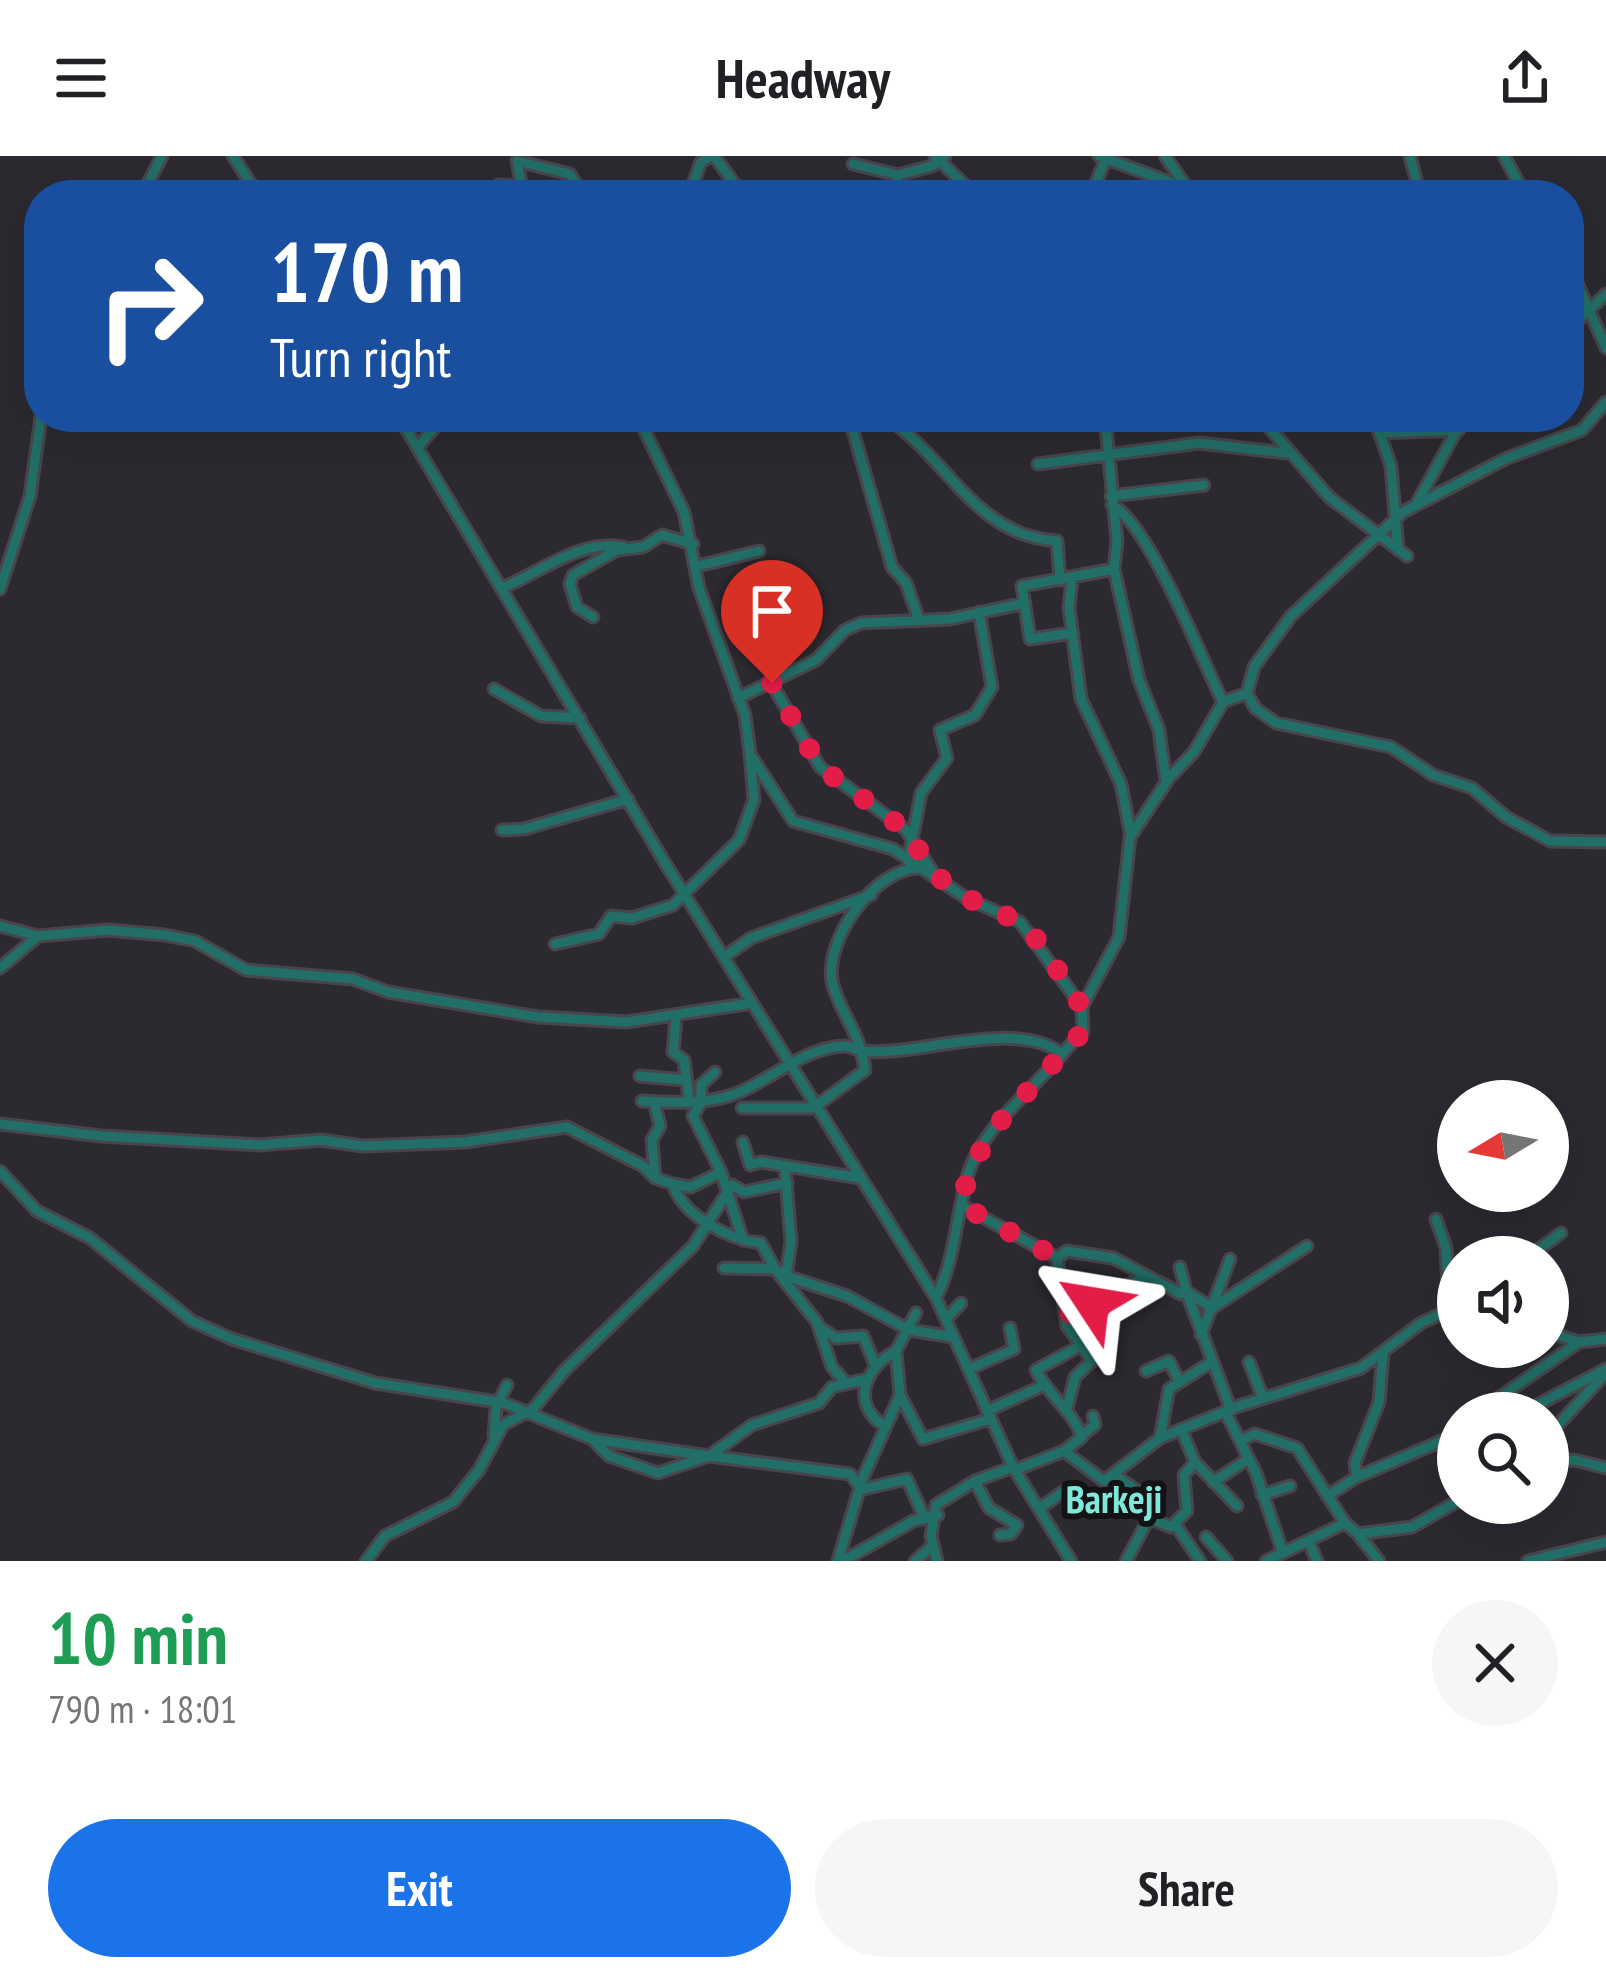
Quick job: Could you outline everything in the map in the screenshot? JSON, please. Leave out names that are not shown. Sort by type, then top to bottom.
[{"type":"street","points":[[694,180],[701,162],[712,156],[730,180]]},
{"type":"street","points":[[853,164],[898,176],[932,166],[939,157],[961,180]]},
{"type":"street","points":[[1102,157],[1164,180]]},
{"type":"street","points":[[517,158],[570,174],[574,180]]},
{"type":"street","points":[[898,176],[898,180]]},
{"type":"street","points":[[1584,311],[1606,294]]},
{"type":"street","points":[[1584,298],[1604,341]]},
{"type":"street","points":[[1584,424],[1606,402]]},
{"type":"street","points":[[0,589],[30,496],[39,432]]},
{"type":"street","points":[[408,432],[685,895],[936,1298],[1014,1468],[1071,1561]]},
{"type":"street","points":[[418,447],[430,432]]},
{"type":"street","points":[[555,944],[599,934],[611,916],[632,918],[685,895],[748,827],[754,800],[738,698],[703,603],[693,544],[678,495],[646,432]]},
{"type":"street","points":[[853,432],[892,567],[906,583],[919,620]]},
{"type":"street","points":[[902,432],[951,475],[978,511],[1030,540],[1058,542],[1082,699],[1121,784],[1130,836],[1119,937],[1082,1007],[1083,1031],[997,1125],[970,1168],[950,1266],[936,1298]]},
{"type":"street","points":[[1105,432],[1114,568],[1139,680],[1159,730],[1166,781]]},
{"type":"street","points":[[1271,432],[1329,497],[1402,553],[1390,466],[1379,433],[1406,432]]},
{"type":"street","points":[[1417,503],[1458,432]]},
{"type":"street","points":[[1576,432],[1417,503],[1395,520],[1291,616],[1254,668],[1247,693],[1255,708],[1276,723],[1391,748],[1433,775],[1472,788],[1493,808],[1545,838],[1606,842]]},
{"type":"street","points":[[1038,464],[1199,443],[1286,453]]},
{"type":"street","points":[[1111,501],[1204,485]]},
{"type":"street","points":[[1111,501],[1126,512],[1160,563],[1182,623],[1223,702]]},
{"type":"street","points":[[593,617],[581,614],[571,579],[662,535],[693,544]]},
{"type":"street","points":[[502,588],[568,555],[606,544],[629,548]]},
{"type":"street","points":[[698,566],[759,551]]},
{"type":"street","points":[[1073,633],[1030,639],[1026,582],[1066,580],[1114,568]]},
{"type":"street","points":[[738,698],[816,660],[845,631],[861,623],[919,620],[1024,603]]},
{"type":"street","points":[[908,861],[921,793],[947,758],[940,730],[975,715],[992,687],[979,612]]},
{"type":"street","points":[[772,683],[820,767],[915,842],[934,874]]},
{"type":"street","points":[[494,689],[541,716],[580,718]]},
{"type":"street","points":[[1130,836],[1166,781],[1194,752],[1223,702],[1247,693]]},
{"type":"street","points":[[750,754],[793,821],[893,849],[967,898],[1020,922],[1082,1007]]},
{"type":"street","points":[[502,830],[524,829],[628,799]]},
{"type":"street","points":[[742,1108],[817,1107],[865,1074],[863,1051],[832,979],[839,943],[871,895],[892,874],[920,868]]},
{"type":"street","points":[[724,957],[751,938],[871,895]]},
{"type":"street","points":[[0,926],[38,936],[108,930],[165,935],[195,941],[246,970],[353,979],[388,992],[588,1022],[676,1018],[752,1003]]},
{"type":"street","points":[[0,968],[38,936]]},
{"type":"street","points":[[676,1018],[673,1052],[684,1060],[695,1101]]},
{"type":"street","points":[[655,1178],[652,1140],[660,1126],[648,1101],[695,1101],[738,1094],[789,1062],[845,1045],[863,1051],[954,1041],[1045,1044],[1062,1054]]},
{"type":"street","points":[[715,1072],[701,1085],[695,1101],[695,1127],[721,1172],[743,1240]]},
{"type":"street","points":[[640,1076],[686,1080]]},
{"type":"street","points":[[0,1124],[101,1136],[240,1144],[321,1140],[363,1146],[465,1142],[567,1127],[673,1184],[691,1187],[721,1172]]},
{"type":"street","points":[[743,1142],[750,1165],[860,1178]]},
{"type":"street","points":[[830,1173],[847,1154]]},
{"type":"street","points":[[785,1169],[791,1242],[786,1276]]},
{"type":"street","points":[[0,1171],[38,1211],[90,1238],[192,1321],[375,1383],[499,1402],[592,1439],[850,1474],[860,1489]]},
{"type":"street","points":[[366,1561],[385,1536],[453,1502],[479,1470],[503,1425],[528,1412],[693,1246],[724,1192],[732,1185],[744,1192],[787,1183]]},
{"type":"street","points":[[673,1184],[678,1202],[727,1237],[761,1243],[820,1328],[832,1367],[846,1383]]},
{"type":"street","points":[[961,1205],[1057,1258],[1067,1326],[1092,1361],[1075,1377],[1067,1408]]},
{"type":"street","points":[[1440,1219],[1443,1236]]},
{"type":"street","points":[[1557,1236],[1561,1233]]},
{"type":"street","points":[[1212,1308],[1307,1246]]},
{"type":"street","points":[[1057,1258],[1066,1251],[1102,1255],[1180,1294],[1186,1291]]},
{"type":"street","points":[[1201,1336],[1230,1259]]},
{"type":"street","points":[[1180,1267],[1210,1364],[1283,1553]]},
{"type":"street","points":[[724,1268],[775,1269],[847,1296],[909,1330],[954,1337]]},
{"type":"street","points":[[1068,1314],[1144,1277]]},
{"type":"street","points":[[1186,1291],[1212,1308]]},
{"type":"street","points":[[946,1319],[961,1303]]},
{"type":"street","points":[[884,1426],[871,1417],[864,1399],[866,1379],[874,1362],[896,1351],[916,1313]]},
{"type":"street","points":[[1064,1451],[1100,1480],[1160,1438],[1263,1398],[1344,1376],[1437,1318]]},
{"type":"street","points":[[820,1328],[836,1338],[863,1336],[874,1362]]},
{"type":"street","points":[[969,1370],[1014,1349],[1010,1328]]},
{"type":"street","points":[[1569,1339],[1606,1339]]},
{"type":"street","points":[[1507,1392],[1579,1342]]},
{"type":"street","points":[[1078,1347],[1036,1370],[1040,1387],[1067,1408],[1082,1435]]},
{"type":"street","points":[[896,1351],[899,1395],[923,1439],[989,1415],[1040,1387]]},
{"type":"street","points":[[1358,1477],[1355,1463],[1384,1386],[1384,1354]]},
{"type":"street","points":[[1146,1371],[1169,1361],[1179,1382]]},
{"type":"street","points":[[1249,1362],[1263,1398]]},
{"type":"street","points":[[1160,1438],[1168,1388],[1210,1364]]},
{"type":"street","points":[[1564,1392],[1606,1371]]},
{"type":"street","points":[[1569,1412],[1606,1371]]},
{"type":"street","points":[[592,1439],[609,1456],[658,1474],[709,1456],[752,1425],[819,1403],[832,1387],[866,1379]]},
{"type":"street","points":[[494,1441],[506,1385]]},
{"type":"street","points":[[899,1395],[860,1489],[840,1561],[862,1556],[938,1515]]},
{"type":"street","points":[[937,1561],[933,1545],[936,1505],[975,1481],[1064,1451],[1095,1425],[1094,1416]]},
{"type":"street","points":[[1181,1430],[1196,1462],[1238,1507]]},
{"type":"street","points":[[1242,1440],[1255,1434],[1298,1448],[1345,1523],[1379,1561]]},
{"type":"street","points":[[1327,1496],[1358,1477],[1437,1446]]},
{"type":"street","points":[[1213,1482],[1248,1459]]},
{"type":"street","points":[[1569,1460],[1606,1468]]},
{"type":"street","points":[[1149,1518],[1171,1527],[1187,1511],[1184,1475],[1196,1462]]},
{"type":"street","points":[[1113,1474],[1140,1493],[1149,1518],[1126,1561]]},
{"type":"street","points":[[860,1489],[908,1479],[925,1519]]},
{"type":"street","points":[[975,1481],[989,1508],[1016,1526],[1011,1534],[1000,1535]]},
{"type":"street","points":[[1262,1495],[1290,1486]]},
{"type":"street","points":[[1040,1508],[1064,1491]]},
{"type":"street","points":[[1357,1532],[1412,1527],[1437,1513]]},
{"type":"street","points":[[1266,1561],[1345,1523]]},
{"type":"street","points":[[1175,1524],[1200,1561]]},
{"type":"street","points":[[1206,1537],[1227,1561]]},
{"type":"street","points":[[1528,1561],[1606,1541]]},
{"type":"street","points":[[1309,1542],[1317,1561]]},
{"type":"street","points":[[915,1561],[933,1545]]},
{"type":"district","name":"Barkeji","points":[[1114,1498]]},
{"type":"route","points":[[772,683],[820,767],[906,830],[934,874],[967,898],[1020,922],[1082,1007],[1083,1031],[997,1125],[970,1168],[961,1205],[976,1218],[1057,1258],[1059,1288],[1068,1314],[1092,1303]]}]
